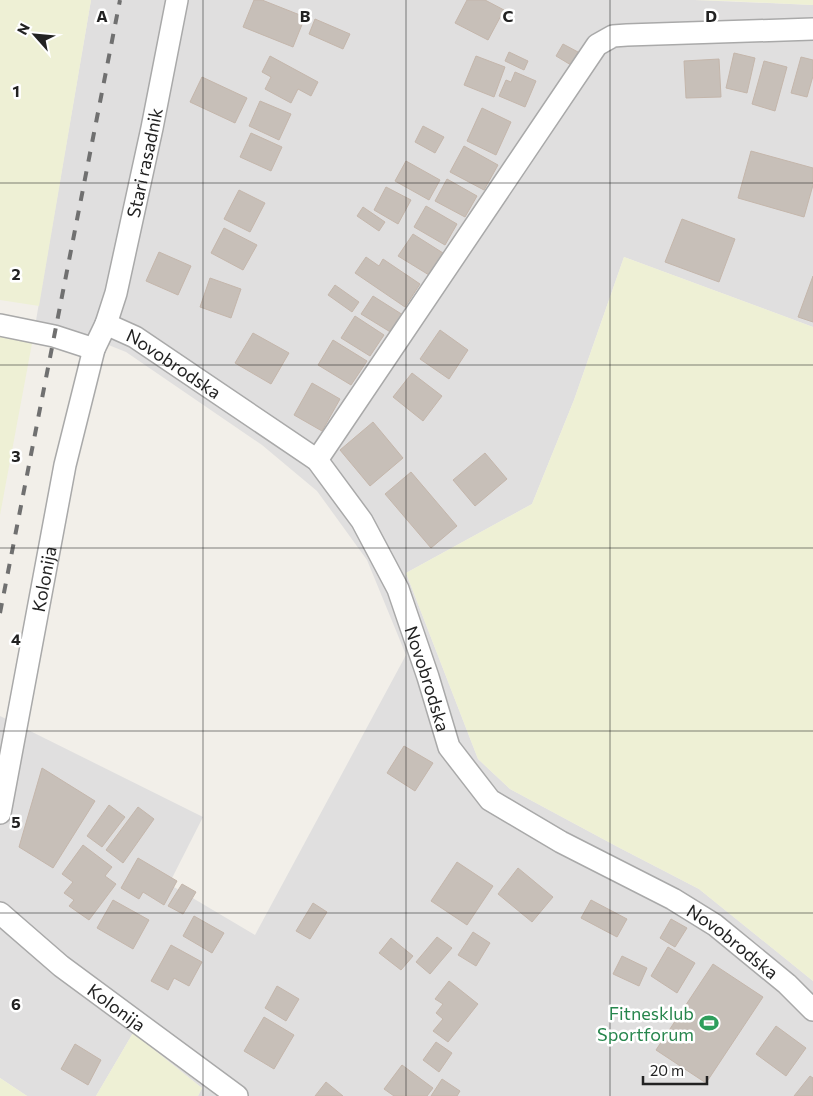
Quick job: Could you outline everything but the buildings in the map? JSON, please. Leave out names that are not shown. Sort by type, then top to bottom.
[{"type":"street","name":"Stari rasadnik","points":[[106,324],[116,293],[152,128],[177,0]]},
{"type":"street","points":[[317,460],[597,45],[613,36],[813,29]]},
{"type":"street","name":"Novobrodska","points":[[94,349],[106,324],[135,338],[317,460],[362,521],[398,589],[428,677],[449,747],[490,800],[561,842],[672,899],[715,924],[787,984],[813,1010]]},
{"type":"street","points":[[0,325],[54,336],[94,349]]},
{"type":"street","name":"Kolonija","points":[[0,813],[65,465],[94,349]]},
{"type":"street","name":"Kolonija","points":[[0,913],[61,966],[237,1096]]},
{"type":"shaded area","points":[[91,0],[695,0],[813,5],[813,327],[624,257],[574,400],[532,504],[406,573],[478,759],[510,789],[699,889],[813,981],[813,1096],[198,1096],[202,1088],[133,1033],[96,1096],[27,1096],[0,1078],[0,716],[203,817],[169,884],[255,935],[406,655],[367,560],[317,491],[262,445],[126,352],[96,340],[33,338]]},
{"type":"green space","points":[[0,0],[91,0],[39,306],[0,300]]},
{"type":"green space","points":[[695,0],[813,0],[813,5],[728,1]]},
{"type":"green space","points":[[624,257],[813,327],[813,981],[699,889],[510,789],[478,759],[406,573],[532,504],[574,400]]},
{"type":"green space","points":[[0,332],[33,338],[0,515]]},
{"type":"green space","points":[[133,1033],[202,1088],[198,1096],[96,1096]]},
{"type":"green space","points":[[0,1078],[27,1096],[0,1096]]},
{"type":"railway","points":[[0,613],[120,0]]},
{"type":"place","name":"Fitnesklub Sportforum","points":[[709,1023]]}]
